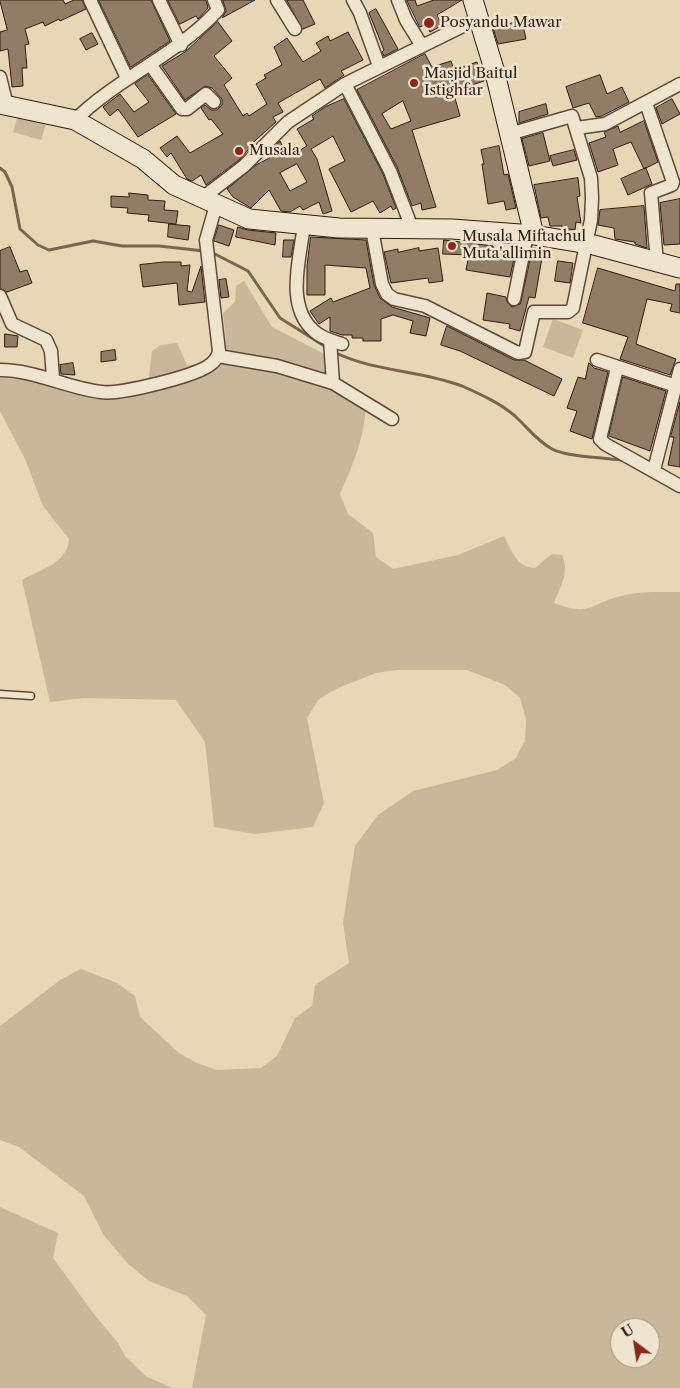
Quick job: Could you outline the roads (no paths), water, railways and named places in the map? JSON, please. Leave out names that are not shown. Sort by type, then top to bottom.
[{"type":"street","points":[[90,0],[127,78]]},
{"type":"street","points":[[159,0],[181,45]]},
{"type":"street","points":[[277,0],[295,29]]},
{"type":"street","points":[[352,0],[360,13],[379,66]]},
{"type":"street","points":[[398,0],[406,20],[422,46]]},
{"type":"street","points":[[473,0],[509,134],[530,235],[514,299]]},
{"type":"street","points":[[76,120],[108,90],[181,45],[200,30],[216,5]]},
{"type":"street","points":[[0,370],[53,378],[103,393],[121,391],[197,372],[211,364],[218,356],[206,240],[209,202],[288,122],[345,84],[479,18]]},
{"type":"street","points":[[150,64],[182,109],[187,109],[206,94],[214,102]]},
{"type":"street","points":[[0,77],[4,105],[76,120],[143,159],[174,185],[249,219],[304,225],[372,229],[452,229],[530,235],[587,243],[680,268]]},
{"type":"street","points":[[345,84],[390,171],[412,228]]},
{"type":"street","points":[[577,128],[605,124],[680,84]]},
{"type":"street","points":[[646,102],[673,182],[672,185],[650,193],[657,263]]},
{"type":"street","points":[[372,229],[382,284],[386,294],[394,299],[424,306],[521,354],[525,352],[534,312],[564,312],[573,308],[591,220],[591,178],[574,118],[569,116],[509,134]]},
{"type":"street","points":[[304,225],[296,298],[306,324],[333,346],[333,383]]},
{"type":"street","points":[[0,296],[12,324],[46,340],[51,351],[53,378]]},
{"type":"street","points":[[218,356],[277,366],[333,383],[392,418]]},
{"type":"street","points":[[597,360],[676,394]]},
{"type":"street","points":[[617,368],[600,439],[605,444],[680,486]]},
{"type":"street","points":[[654,470],[676,394],[680,368]]},
{"type":"lane","points":[[0,694],[31,696]]},
{"type":"waterway","points":[[0,168],[5,172],[12,187],[20,229],[38,245],[49,250],[93,241],[122,246],[159,246],[204,251]]},
{"type":"waterway","points":[[211,252],[248,271],[280,318],[326,347]]},
{"type":"waterway","points":[[334,352],[365,364],[430,377],[462,386],[503,407],[515,416],[532,434],[559,452],[623,460]]},
{"type":"place","name":"Posyandu Mawar","points":[[429,23]]},
{"type":"place","name":"Masjid Baitul Istighfar","points":[[414,83]]},
{"type":"place","name":"Musala","points":[[239,151]]},
{"type":"place","name":"Musala Miftachul Muta'allimin","points":[[452,246]]}]
